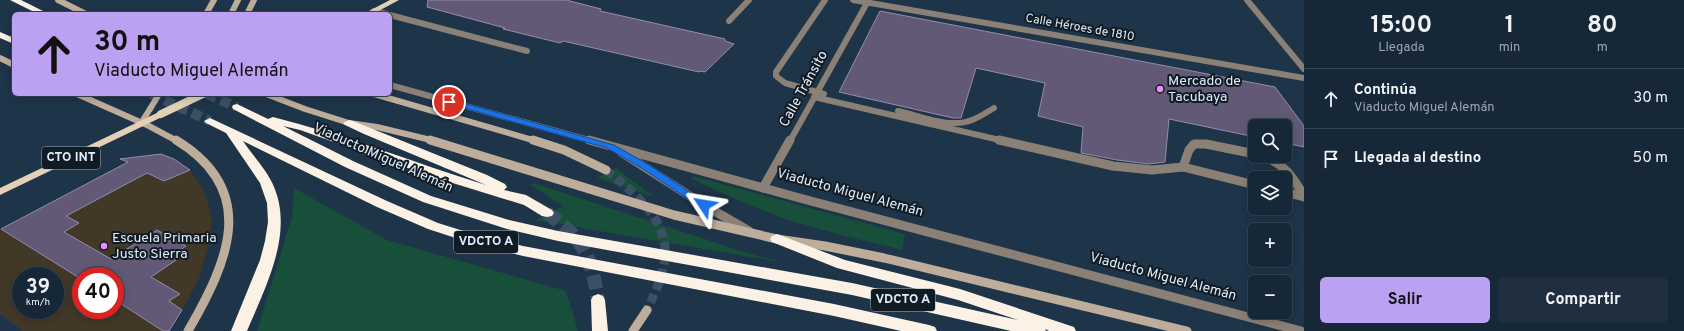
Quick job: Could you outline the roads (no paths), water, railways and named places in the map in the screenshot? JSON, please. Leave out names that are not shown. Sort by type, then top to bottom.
[{"type":"highway","points":[[14,0],[41,12]]},
{"type":"highway","points":[[0,35],[12,40]]},
{"type":"highway","name":"Viaducto Miguel Alemán","points":[[529,202],[434,173],[304,128],[243,110],[349,164],[427,199],[507,224],[558,236],[852,289],[1038,331]]},
{"type":"highway","name":"VDCTO A","points":[[210,121],[382,204],[433,226],[468,237],[530,252],[834,310],[929,331]]},
{"type":"highway","points":[[349,123],[386,140],[464,170],[547,212]]},
{"type":"highway","points":[[229,130],[262,176],[268,187],[274,212],[271,245],[266,265],[239,331]]},
{"type":"highway","points":[[777,239],[842,264],[960,295],[1068,331]]},
{"type":"highway","points":[[598,300],[600,331]]},
{"type":"main road","points":[[58,0],[82,12]]},
{"type":"main road","points":[[207,12],[214,0]]},
{"type":"main road","points":[[232,12],[238,0]]},
{"type":"main road","points":[[249,12],[254,0]]},
{"type":"main road","points":[[370,12],[395,0]]},
{"type":"main road","points":[[0,58],[12,64]]},
{"type":"main road","points":[[81,96],[173,138],[190,149],[204,160],[216,176],[222,188],[229,210],[230,227],[227,244],[222,262],[209,292],[188,331]]},
{"type":"main road","points":[[141,124],[158,96]]},
{"type":"main road","name":"CTO INT","points":[[0,192],[199,96]]},
{"type":"main road","name":"Viaducto Miguel Alemán","points":[[271,96],[305,110],[349,123],[377,127],[448,144],[674,215],[777,239],[825,246],[884,258],[1186,331]]},
{"type":"main road","points":[[381,96],[516,134],[564,150],[606,170]]},
{"type":"main road","points":[[633,331],[647,310]]},
{"type":"street","points":[[729,21],[749,0]]},
{"type":"street","points":[[825,0],[776,72],[776,76],[785,83],[815,94],[1113,166],[1152,170],[1183,167],[1248,183]]},
{"type":"street","name":"Calle Héroes de 1810","points":[[853,0],[1304,78]]},
{"type":"street","points":[[1247,0],[1304,69]]},
{"type":"street","name":"Calle Tránsito","points":[[763,188],[867,3]]},
{"type":"street","points":[[392,16],[527,51]]},
{"type":"street","name":"Viaducto Miguel Alemán","points":[[392,86],[763,188],[1301,331]]},
{"type":"street","points":[[815,94],[938,120],[959,123],[970,121],[994,108]]},
{"type":"street","points":[[1183,167],[1189,150],[1194,144],[1206,144],[1248,153]]},
{"type":"street","points":[[610,146],[753,234]]},
{"type":"street","points":[[1280,163],[1287,169],[1304,196]]},
{"type":"street","points":[[1292,193],[1304,196]]},
{"type":"tunnel","points":[[155,96],[210,121]]},
{"type":"tunnel","points":[[212,96],[237,107]]},
{"type":"tunnel","points":[[606,170],[639,199],[649,210],[657,222],[662,235],[665,249],[663,270],[647,310]]},
{"type":"tunnel","points":[[547,213],[570,231],[584,250],[589,260],[598,300]]},
{"type":"place","name":"Mercado de Tacubaya","points":[[1160,89]]},
{"type":"place","name":"Escuela Primaria Justo Sierra","points":[[104,246]]}]
